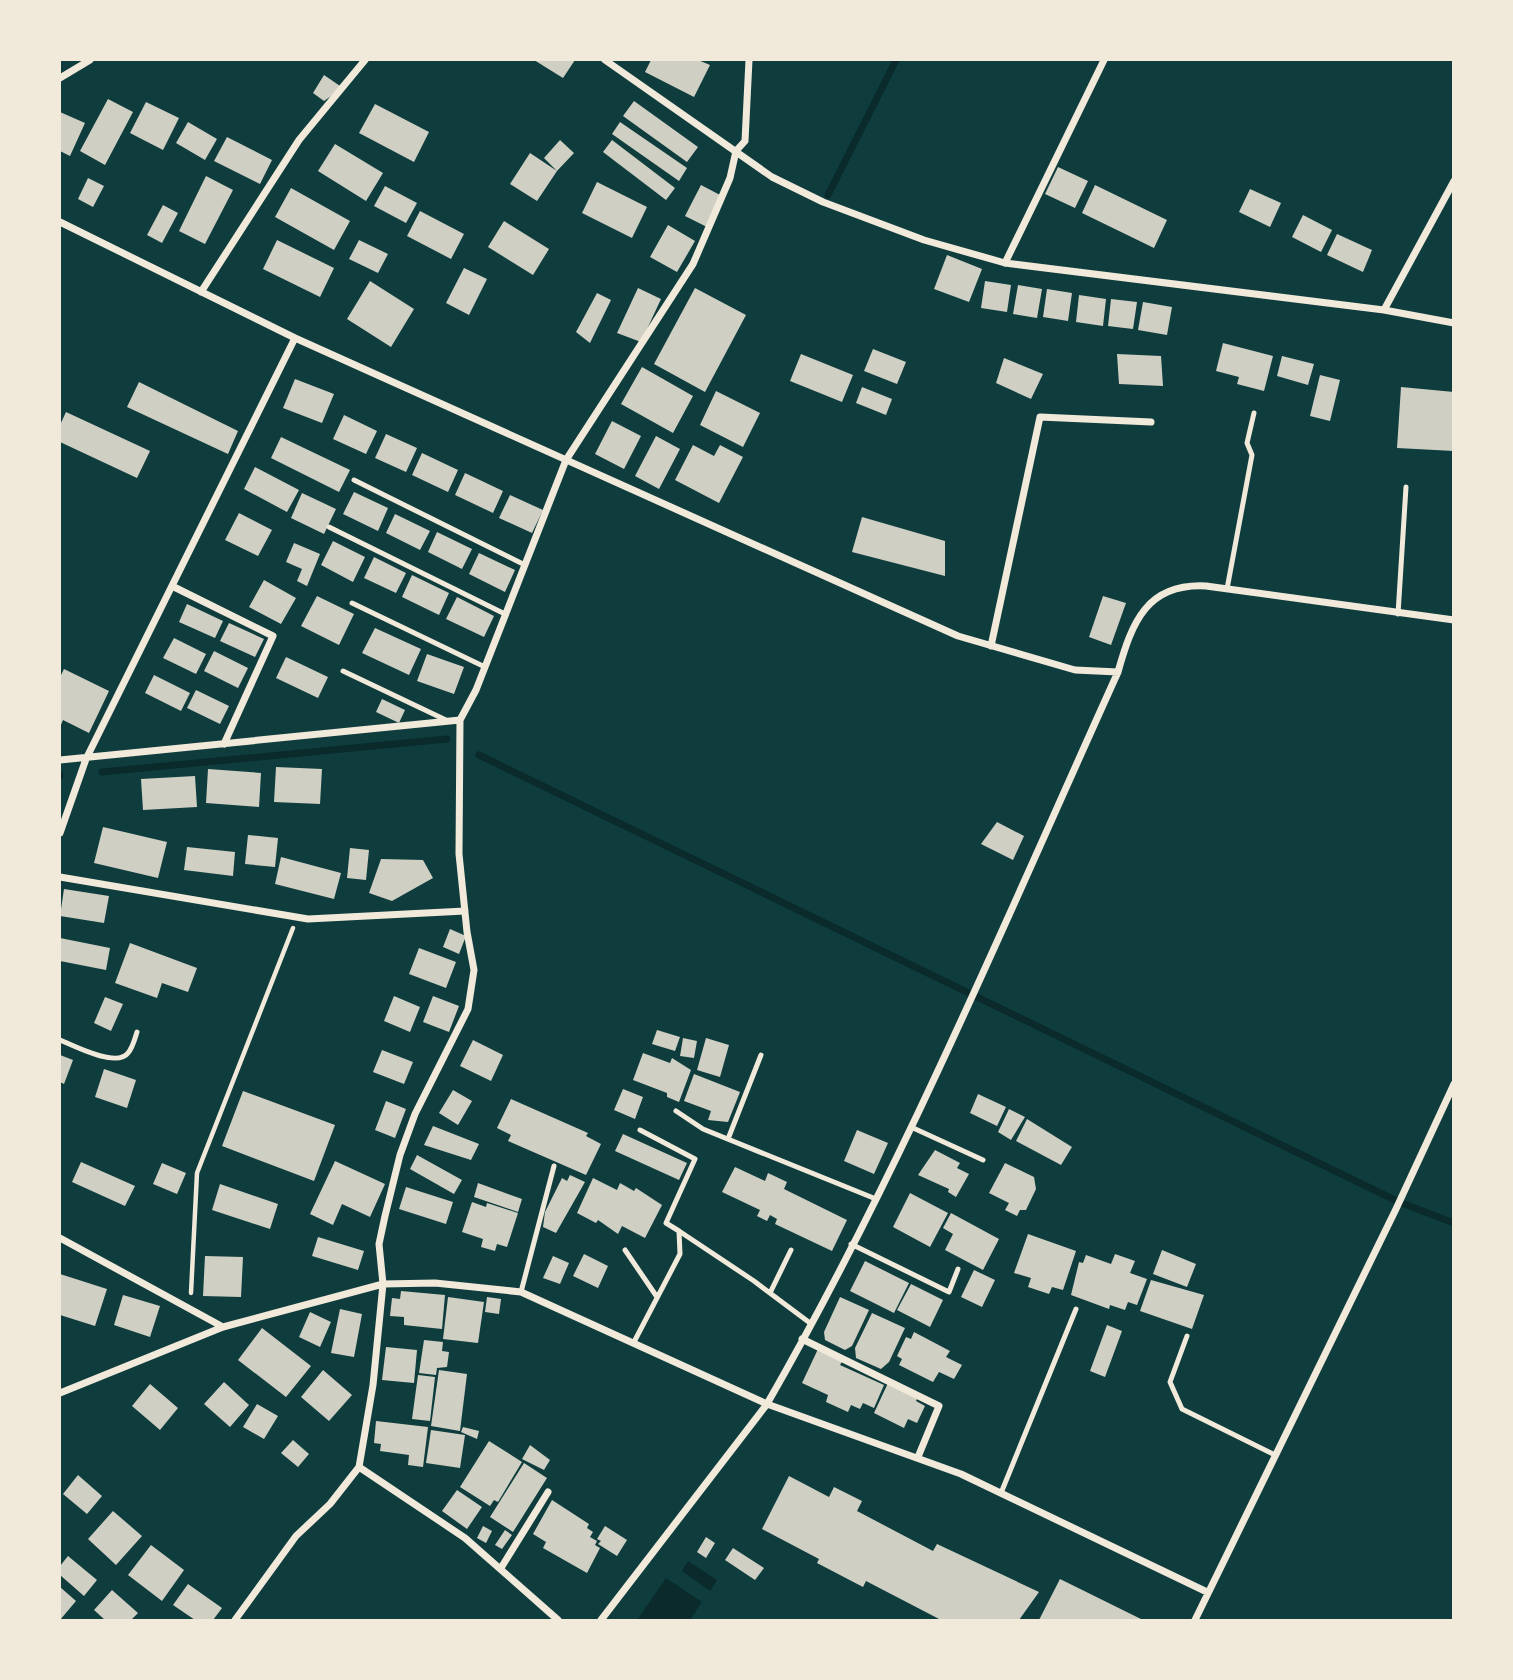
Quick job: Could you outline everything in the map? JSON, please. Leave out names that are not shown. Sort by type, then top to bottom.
[{"type":"street","points":[[61,76],[90,60]]},
{"type":"street","points":[[201,292],[299,140],[365,60]]},
{"type":"street","points":[[605,60],[772,177],[823,202],[924,240],[1005,263],[1384,310],[1454,323]]},
{"type":"street","points":[[235,1620],[296,1536],[330,1504],[359,1467],[373,1385],[383,1284],[379,1244],[400,1155],[430,1081],[468,1009],[474,970],[459,854],[460,720],[485,667],[566,460],[693,264],[730,178],[736,152],[745,141],[749,60]]},
{"type":"street","points":[[1005,263],[1104,60]]},
{"type":"street","points":[[1384,310],[1454,181]]},
{"type":"street","points":[[60,222],[295,338],[958,636],[1074,670],[1118,672]]},
{"type":"street","points":[[60,833],[86,759],[295,338]]},
{"type":"street","points":[[991,646],[1041,416],[1151,422]]},
{"type":"street","points":[[601,1620],[767,1404],[876,1199],[911,1127],[1118,672],[1129,632],[1156,597],[1169,590],[1189,585],[1454,620]]},
{"type":"street","points":[[172,586],[272,636],[224,744]]},
{"type":"street","points":[[60,760],[460,720]]},
{"type":"street","points":[[60,877],[298,917],[465,911]]},
{"type":"street","points":[[1195,1620],[1396,1209],[1454,1084]]},
{"type":"street","points":[[60,1238],[223,1327]]},
{"type":"street","points":[[60,1393],[223,1327],[383,1284],[435,1283],[521,1292],[767,1404],[918,1457],[1001,1493],[1207,1592]]},
{"type":"street","points":[[802,1339],[939,1406],[918,1457]]},
{"type":"street","points":[[359,1467],[465,1538],[558,1620]]},
{"type":"street","points":[[500,1567],[548,1492]]},
{"type":"lane","points":[[1227,589],[1252,455],[1247,443],[1254,413]]},
{"type":"lane","points":[[354,481],[525,565]]},
{"type":"lane","points":[[1398,614],[1406,487]]},
{"type":"lane","points":[[329,527],[505,614]]},
{"type":"lane","points":[[352,603],[485,667]]},
{"type":"lane","points":[[343,671],[449,721]]},
{"type":"lane","points":[[60,1040],[109,1059],[122,1058],[129,1052],[137,1032]]},
{"type":"lane","points":[[728,1139],[761,1055]]},
{"type":"lane","points":[[676,1111],[703,1129],[876,1199]]},
{"type":"lane","points":[[911,1127],[983,1160]]},
{"type":"lane","points":[[640,1130],[695,1159],[666,1223],[810,1323]]},
{"type":"lane","points":[[521,1292],[554,1166]]},
{"type":"lane","points":[[634,1342],[680,1254],[679,1231]]},
{"type":"lane","points":[[851,1244],[949,1292],[958,1269]]},
{"type":"lane","points":[[625,1250],[657,1297]]},
{"type":"lane","points":[[770,1293],[791,1250]]},
{"type":"lane","points":[[1001,1493],[1076,1309]]},
{"type":"lane","points":[[1187,1336],[1170,1382],[1182,1409],[1275,1455]]},
{"type":"path","points":[[190,1308],[197,1173],[298,917]]},
{"type":"water","points":[[688,1561],[717,1580],[710,1591],[682,1571]]},
{"type":"water","points":[[666,1578],[702,1602],[690,1620],[637,1620]]},
{"type":"building","points":[[534,60],[575,60],[563,78]]},
{"type":"building","points":[[651,60],[698,60],[710,65],[694,97],[645,72]]},
{"type":"building","points":[[324,75],[343,88],[324,101],[313,93]]},
{"type":"building","points":[[108,99],[133,112],[105,165],[80,151]]},
{"type":"building","points":[[634,101],[698,147],[687,162],[623,116]]},
{"type":"building","points":[[146,102],[179,118],[163,150],[130,133]]},
{"type":"building","points":[[375,104],[429,132],[414,162],[359,133]]},
{"type":"building","points":[[60,112],[85,123],[70,156],[60,151]]},
{"type":"building","points":[[188,122],[217,139],[205,160],[176,143]]},
{"type":"building","points":[[620,122],[687,168],[679,181],[612,134]]},
{"type":"building","points":[[227,137],[272,160],[260,184],[214,161]]},
{"type":"building","points":[[560,140],[574,153],[557,171],[544,158]]},
{"type":"building","points":[[612,140],[675,188],[666,200],[603,152]]},
{"type":"building","points":[[335,144],[383,173],[366,201],[318,171]]},
{"type":"building","points":[[530,153],[557,171],[537,201],[510,184]]},
{"type":"building","points":[[1058,167],[1088,181],[1075,208],[1045,194]]},
{"type":"building","points":[[206,176],[233,190],[205,244],[179,231]]},
{"type":"building","points":[[88,178],[104,186],[93,207],[78,199]]},
{"type":"building","points":[[597,182],[647,207],[632,238],[582,213]]},
{"type":"building","points":[[701,185],[722,196],[707,227],[685,216]]},
{"type":"building","points":[[1095,185],[1167,220],[1154,248],[1082,213]]},
{"type":"building","points":[[385,186],[417,203],[406,223],[374,206]]},
{"type":"building","points":[[291,188],[350,221],[334,250],[275,217]]},
{"type":"building","points":[[1250,189],[1281,203],[1270,227],[1239,212]]},
{"type":"building","points":[[163,205],[178,213],[162,243],[147,235]]},
{"type":"building","points":[[420,211],[464,234],[451,259],[407,236]]},
{"type":"building","points":[[1303,215],[1332,230],[1321,252],[1292,237]]},
{"type":"building","points":[[504,221],[549,249],[533,275],[488,247]]},
{"type":"building","points":[[668,225],[695,241],[677,272],[650,257]]},
{"type":"building","points":[[1337,234],[1372,250],[1363,272],[1327,255]]},
{"type":"building","points":[[277,240],[334,268],[320,297],[263,269]]},
{"type":"building","points":[[359,240],[388,254],[378,273],[349,259]]},
{"type":"building","points":[[947,255],[982,269],[969,302],[934,289]]},
{"type":"building","points":[[464,268],[487,279],[469,315],[446,303]]},
{"type":"building","points":[[370,281],[414,309],[391,347],[347,319]]},
{"type":"building","points":[[985,281],[1011,285],[1007,312],[981,308]]},
{"type":"building","points":[[1018,285],[1042,289],[1037,318],[1013,314]]},
{"type":"building","points":[[638,288],[661,299],[641,342],[617,333]]},
{"type":"building","points":[[695,288],[746,315],[705,392],[654,364]]},
{"type":"building","points":[[1047,289],[1072,293],[1068,321],[1043,317]]},
{"type":"building","points":[[597,293],[611,300],[590,343],[576,332]]},
{"type":"building","points":[[1079,295],[1106,299],[1103,326],[1076,322]]},
{"type":"building","points":[[1111,299],[1137,302],[1133,329],[1108,326]]},
{"type":"building","points":[[1143,302],[1172,307],[1167,335],[1138,330]]},
{"type":"building","points":[[1223,343],[1273,356],[1264,391],[1237,384],[1239,377],[1216,371]]},
{"type":"building","points":[[873,349],[906,362],[897,384],[864,371]]},
{"type":"building","points":[[801,354],[853,375],[842,402],[790,381]]},
{"type":"building","points":[[1117,354],[1161,356],[1163,386],[1119,384]]},
{"type":"building","points":[[1282,356],[1314,364],[1308,385],[1277,376]]},
{"type":"building","points":[[1004,358],[1043,374],[1031,399],[996,383]]},
{"type":"building","points":[[642,367],[693,396],[673,433],[621,404]]},
{"type":"building","points":[[1320,375],[1340,380],[1330,421],[1310,416]]},
{"type":"building","points":[[295,379],[334,394],[322,423],[283,408]]},
{"type":"building","points":[[139,382],[238,431],[228,454],[127,407]]},
{"type":"building","points":[[862,387],[892,399],[886,415],[856,403]]},
{"type":"building","points":[[1401,387],[1454,392],[1454,451],[1397,448]]},
{"type":"building","points":[[716,391],[760,413],[743,447],[700,425]]},
{"type":"building","points":[[66,412],[150,451],[137,478],[60,442],[60,425]]},
{"type":"building","points":[[344,415],[377,431],[366,454],[333,439]]},
{"type":"building","points":[[612,421],[641,436],[624,469],[595,454]]},
{"type":"building","points":[[386,434],[417,448],[406,472],[375,458]]},
{"type":"building","points":[[656,436],[680,449],[659,489],[635,476]]},
{"type":"building","points":[[281,437],[350,470],[339,492],[271,458]]},
{"type":"building","points":[[693,445],[714,456],[720,445],[743,457],[719,503],[675,480]]},
{"type":"building","points":[[422,453],[458,470],[448,492],[412,475]]},
{"type":"building","points":[[255,467],[299,490],[287,512],[244,489]]},
{"type":"building","points":[[465,473],[503,491],[493,513],[455,495]]},
{"type":"building","points":[[354,492],[388,508],[378,531],[343,514]]},
{"type":"building","points":[[302,493],[336,509],[324,534],[291,518]]},
{"type":"building","points":[[510,495],[543,510],[532,533],[499,518]]},
{"type":"building","points":[[239,513],[272,530],[258,556],[225,540]]},
{"type":"building","points":[[395,514],[430,531],[420,550],[386,533]]},
{"type":"building","points":[[862,517],[945,541],[945,576],[852,552]]},
{"type":"building","points":[[437,532],[472,549],[462,569],[428,552]]},
{"type":"building","points":[[333,541],[365,557],[353,582],[321,565]]},
{"type":"building","points":[[294,543],[320,554],[307,586],[297,581],[302,569],[286,562]]},
{"type":"building","points":[[479,553],[515,570],[505,592],[469,574]]},
{"type":"building","points":[[374,557],[406,573],[396,593],[364,578]]},
{"type":"building","points":[[412,575],[449,593],[439,615],[402,597]]},
{"type":"building","points":[[264,580],[296,598],[281,624],[249,607]]},
{"type":"building","points":[[317,596],[354,614],[339,645],[301,626]]},
{"type":"building","points":[[1103,596],[1126,603],[1111,645],[1089,637]]},
{"type":"building","points":[[457,597],[494,616],[484,637],[446,619]]},
{"type":"building","points":[[187,604],[223,621],[215,638],[179,622]]},
{"type":"building","points":[[229,623],[264,639],[255,657],[220,641]]},
{"type":"building","points":[[375,628],[421,649],[409,675],[362,653]]},
{"type":"building","points":[[174,638],[206,654],[196,674],[163,658]]},
{"type":"building","points":[[214,651],[248,668],[238,688],[204,671]]},
{"type":"building","points":[[427,654],[464,667],[454,694],[417,681]]},
{"type":"building","points":[[286,657],[328,677],[318,698],[276,678]]},
{"type":"building","points":[[64,669],[109,691],[89,733],[63,720],[60,727],[60,677]]},
{"type":"building","points":[[154,675],[190,693],[181,711],[145,693]]},
{"type":"building","points":[[196,690],[229,706],[220,724],[187,708]]},
{"type":"building","points":[[382,699],[405,710],[399,723],[376,712]]},
{"type":"building","points":[[276,767],[322,769],[320,804],[274,802]]},
{"type":"building","points":[[208,769],[261,773],[259,807],[206,803]]},
{"type":"building","points":[[195,776],[197,807],[143,810],[141,779]]},
{"type":"building","points":[[997,822],[1024,836],[1013,860],[981,844]]},
{"type":"building","points":[[103,827],[167,842],[158,878],[94,863]]},
{"type":"building","points":[[248,835],[278,838],[275,867],[245,864]]},
{"type":"building","points":[[187,847],[235,852],[233,876],[184,870]]},
{"type":"building","points":[[350,848],[369,850],[366,880],[347,878]]},
{"type":"building","points":[[281,857],[341,873],[334,899],[275,884]]},
{"type":"building","points":[[381,859],[423,860],[433,878],[392,901],[369,893]]},
{"type":"building","points":[[64,889],[109,896],[104,923],[60,916]]},
{"type":"building","points":[[450,929],[466,936],[459,954],[443,947]]},
{"type":"building","points":[[60,938],[110,948],[106,970],[60,961]]},
{"type":"building","points":[[130,943],[197,968],[188,992],[162,983],[157,998],[115,983]]},
{"type":"building","points":[[419,948],[456,962],[446,988],[409,974]]},
{"type":"building","points":[[394,996],[420,1007],[410,1032],[384,1021]]},
{"type":"building","points":[[433,996],[459,1006],[449,1032],[423,1022]]},
{"type":"building","points":[[105,997],[123,1004],[111,1031],[94,1023]]},
{"type":"building","points":[[657,1030],[680,1037],[675,1051],[652,1044]]},
{"type":"building","points":[[683,1038],[697,1041],[694,1058],[680,1056]]},
{"type":"building","points":[[706,1038],[729,1045],[720,1077],[697,1070]]},
{"type":"building","points":[[473,1040],[503,1055],[491,1081],[460,1066]]},
{"type":"building","points":[[382,1050],[413,1062],[404,1084],[373,1072]]},
{"type":"building","points":[[643,1053],[670,1063],[672,1058],[691,1070],[679,1102],[667,1097],[667,1093],[633,1080]]},
{"type":"building","points":[[60,1055],[73,1060],[64,1084],[60,1082]]},
{"type":"building","points":[[104,1069],[136,1080],[127,1108],[95,1097]]},
{"type":"building","points":[[694,1074],[740,1092],[728,1122],[708,1120],[711,1111],[684,1101]]},
{"type":"building","points":[[623,1089],[643,1097],[635,1119],[614,1110]]},
{"type":"building","points":[[453,1090],[472,1101],[458,1125],[439,1113]]},
{"type":"building","points":[[243,1091],[335,1125],[314,1181],[222,1146]]},
{"type":"building","points":[[978,1094],[1006,1107],[997,1126],[970,1113]]},
{"type":"building","points":[[511,1099],[588,1133],[586,1136],[601,1144],[586,1175],[508,1141],[511,1135],[497,1128]]},
{"type":"building","points":[[386,1101],[406,1109],[395,1138],[375,1130]]},
{"type":"building","points":[[1009,1109],[1025,1117],[1011,1140],[998,1132]]},
{"type":"building","points":[[1027,1119],[1072,1147],[1061,1165],[1016,1141]]},
{"type":"building","points":[[433,1126],[479,1144],[471,1160],[424,1145]]},
{"type":"building","points":[[857,1130],[888,1143],[874,1174],[844,1161]]},
{"type":"building","points":[[623,1134],[687,1163],[679,1180],[615,1151]]},
{"type":"building","points":[[935,1150],[960,1163],[957,1168],[969,1174],[956,1197],[948,1192],[949,1189],[918,1175]]},
{"type":"building","points":[[417,1155],[462,1180],[454,1194],[410,1169]]},
{"type":"building","points":[[335,1161],[385,1184],[370,1217],[342,1204],[333,1225],[310,1214]]},
{"type":"building","points":[[81,1162],[135,1186],[125,1206],[72,1182]]},
{"type":"building","points":[[162,1163],[186,1173],[177,1194],[153,1184]]},
{"type":"building","points":[[1005,1163],[1034,1177],[1036,1189],[1026,1210],[1020,1210],[1017,1216],[1005,1210],[1009,1203],[989,1193]]},
{"type":"building","points":[[735,1167],[765,1181],[768,1173],[787,1182],[784,1189],[847,1220],[832,1251],[775,1224],[777,1219],[770,1215],[767,1221],[757,1216],[760,1210],[722,1192]]},
{"type":"building","points":[[570,1175],[585,1182],[556,1233],[543,1227],[545,1212],[562,1178],[567,1181]]},
{"type":"building","points":[[593,1178],[617,1190],[620,1183],[634,1191],[636,1188],[662,1205],[645,1238],[622,1226],[618,1234],[598,1220],[596,1223],[577,1213]]},
{"type":"building","points":[[478,1183],[522,1199],[518,1212],[474,1197]]},
{"type":"building","points":[[220,1184],[278,1204],[270,1229],[212,1210]]},
{"type":"building","points":[[406,1187],[453,1202],[446,1224],[399,1209]]},
{"type":"building","points":[[910,1193],[948,1213],[930,1247],[893,1227]]},
{"type":"building","points":[[472,1202],[486,1207],[487,1203],[518,1213],[507,1247],[497,1244],[495,1251],[481,1247],[483,1239],[462,1232]]},
{"type":"building","points":[[951,1213],[999,1239],[983,1270],[945,1250],[953,1234],[943,1228]]},
{"type":"building","points":[[1028,1234],[1076,1251],[1063,1290],[1052,1287],[1049,1294],[1028,1287],[1031,1278],[1014,1273]]},
{"type":"building","points":[[318,1237],[364,1251],[358,1270],[312,1256]]},
{"type":"building","points":[[1162,1250],[1196,1264],[1187,1287],[1153,1274]]},
{"type":"building","points":[[584,1254],[608,1266],[598,1288],[573,1276]]},
{"type":"building","points":[[1115,1254],[1135,1261],[1130,1273],[1147,1279],[1137,1305],[1128,1302],[1125,1310],[1110,1305],[1109,1309],[1071,1295],[1079,1262],[1083,1263],[1086,1255],[1111,1264]]},
{"type":"building","points":[[205,1256],[243,1257],[241,1297],[203,1296]]},
{"type":"building","points":[[553,1256],[569,1263],[560,1284],[543,1278]]},
{"type":"building","points":[[865,1261],[909,1283],[894,1313],[850,1291]]},
{"type":"building","points":[[974,1270],[995,1280],[982,1307],[961,1297]]},
{"type":"building","points":[[60,1274],[107,1289],[95,1326],[60,1315]]},
{"type":"building","points":[[1151,1280],[1204,1295],[1192,1329],[1140,1311]]},
{"type":"building","points":[[911,1284],[943,1300],[930,1327],[897,1310]]},
{"type":"building","points":[[401,1291],[445,1295],[442,1329],[404,1325],[404,1317],[390,1316],[392,1298],[400,1299]]},
{"type":"building","points":[[123,1295],[160,1306],[150,1337],[114,1325]]},
{"type":"building","points":[[448,1297],[484,1302],[478,1343],[443,1339]]},
{"type":"building","points":[[487,1297],[501,1299],[499,1314],[485,1312]]},
{"type":"building","points":[[840,1297],[869,1310],[852,1346],[845,1350],[825,1340],[824,1332]]},
{"type":"building","points":[[340,1309],[362,1314],[354,1357],[331,1353]]},
{"type":"building","points":[[310,1312],[331,1322],[320,1347],[299,1337]]},
{"type":"building","points":[[872,1313],[905,1328],[889,1362],[881,1369],[856,1358],[855,1348]]},
{"type":"building","points":[[1107,1325],[1122,1331],[1105,1377],[1090,1371]]},
{"type":"building","points":[[262,1328],[311,1366],[286,1397],[238,1360]]},
{"type":"building","points":[[914,1332],[950,1351],[946,1357],[962,1365],[954,1379],[939,1372],[933,1382],[899,1365],[902,1359],[897,1356],[906,1337],[911,1339]]},
{"type":"building","points":[[424,1340],[443,1342],[442,1351],[449,1352],[447,1367],[437,1368],[436,1375],[419,1373]]},
{"type":"building","points":[[386,1347],[417,1350],[414,1383],[382,1380]]},
{"type":"building","points":[[818,1349],[843,1360],[840,1365],[884,1385],[874,1408],[863,1403],[860,1409],[851,1405],[848,1412],[826,1402],[828,1395],[802,1383]]},
{"type":"building","points":[[323,1370],[352,1395],[329,1421],[301,1397]]},
{"type":"building","points":[[439,1370],[467,1374],[460,1431],[431,1426]]},
{"type":"building","points":[[418,1375],[435,1377],[430,1421],[412,1419]]},
{"type":"building","points":[[224,1382],[249,1405],[230,1427],[204,1404]]},
{"type":"building","points":[[888,1383],[918,1397],[916,1401],[925,1406],[917,1423],[908,1419],[904,1428],[874,1413]]},
{"type":"building","points":[[150,1384],[178,1408],[160,1430],[132,1406]]},
{"type":"building","points":[[257,1404],[278,1416],[264,1439],[243,1427]]},
{"type":"building","points":[[376,1421],[428,1427],[423,1467],[408,1465],[409,1455],[380,1451],[381,1444],[374,1443]]},
{"type":"building","points":[[463,1427],[479,1431],[477,1439],[461,1432]]},
{"type":"building","points":[[431,1430],[465,1435],[460,1468],[426,1463]]},
{"type":"building","points":[[293,1440],[309,1454],[298,1467],[281,1453]]},
{"type":"building","points":[[489,1441],[522,1462],[498,1502],[494,1500],[490,1506],[460,1487]]},
{"type":"building","points":[[530,1445],[550,1460],[544,1470],[522,1459]]},
{"type":"building","points":[[524,1463],[547,1478],[513,1532],[490,1517]]},
{"type":"building","points":[[78,1475],[102,1496],[87,1514],[63,1494]]},
{"type":"building","points":[[789,1476],[829,1497],[834,1487],[862,1501],[857,1511],[933,1551],[937,1544],[1039,1592],[1019,1620],[941,1620],[866,1581],[863,1587],[817,1563],[819,1559],[762,1529]]},
{"type":"building","points":[[457,1490],[482,1507],[467,1529],[442,1511]]},
{"type":"building","points":[[552,1500],[589,1524],[587,1528],[593,1532],[590,1537],[597,1541],[595,1545],[600,1548],[587,1573],[543,1548],[546,1542],[533,1534]]},
{"type":"building","points":[[113,1511],[142,1536],[116,1565],[88,1539]]},
{"type":"building","points":[[483,1526],[492,1531],[486,1543],[477,1538]]},
{"type":"building","points":[[605,1526],[627,1540],[617,1556],[598,1544],[601,1541],[597,1539]]},
{"type":"building","points":[[505,1530],[512,1535],[502,1549],[495,1545]]},
{"type":"building","points":[[706,1537],[715,1543],[706,1558],[697,1552]]},
{"type":"building","points":[[151,1545],[184,1570],[162,1601],[128,1575]]},
{"type":"building","points":[[733,1548],[764,1568],[755,1580],[725,1560]]},
{"type":"building","points":[[68,1556],[97,1580],[84,1596],[60,1575],[60,1566]]},
{"type":"building","points":[[1060,1579],[1143,1620],[1039,1620]]},
{"type":"building","points":[[188,1584],[222,1608],[213,1620],[195,1620],[173,1605]]},
{"type":"building","points":[[60,1587],[76,1601],[60,1620]]},
{"type":"building","points":[[112,1590],[138,1613],[131,1620],[105,1620],[94,1610]]},
{"type":"waterway","points":[[828,195],[896,60]]},
{"type":"waterway","points":[[102,772],[447,739]]},
{"type":"waterway","points":[[479,755],[1399,1202],[1454,1223]]}]
